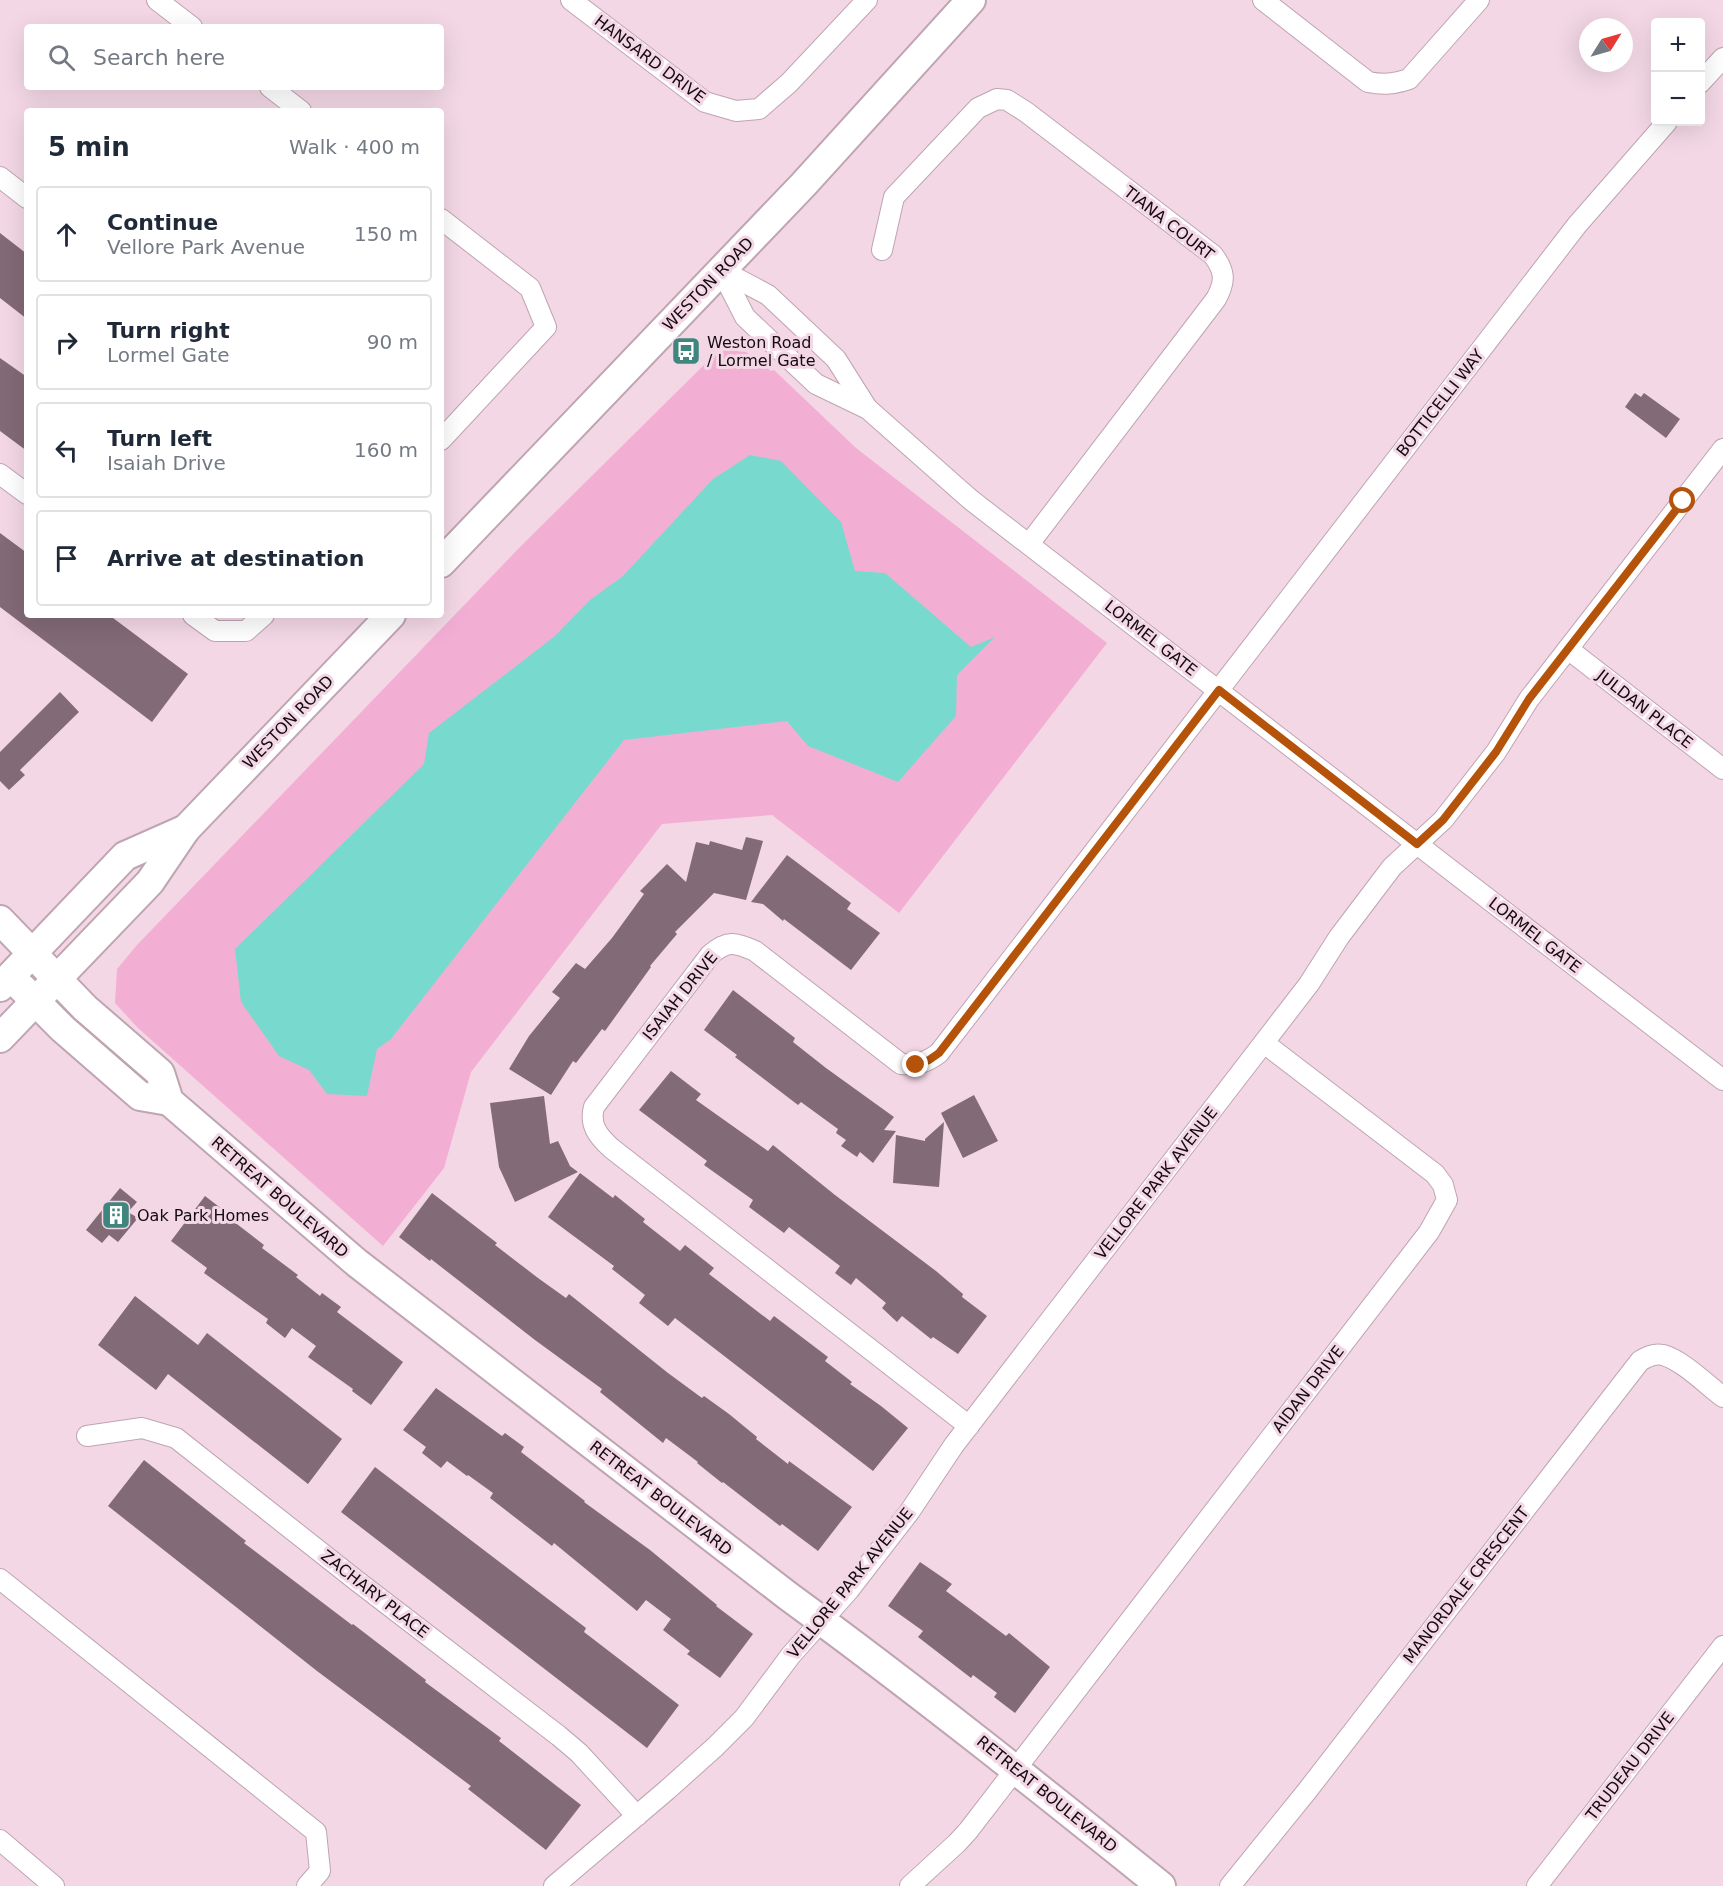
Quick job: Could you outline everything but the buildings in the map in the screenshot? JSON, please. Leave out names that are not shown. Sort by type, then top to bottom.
[{"type":"street","points":[[157,0],[188,24]]},
{"type":"street","name":"HANSARD DRIVE","points":[[571,0],[705,102],[736,111],[759,109],[767,103],[789,83],[867,0]]},
{"type":"street","name":"WESTON ROAD","points":[[444,560],[803,185],[970,0]]},
{"type":"street","points":[[1263,0],[1368,82],[1383,85],[1409,79],[1479,0]]},
{"type":"street","points":[[1705,78],[1723,58]]},
{"type":"street","points":[[274,90],[297,108]]},
{"type":"street","name":"TIANA COURT","points":[[882,249],[894,197],[978,108],[997,99],[1007,100],[1026,112],[1213,255],[1221,266],[1225,276],[1216,299],[1029,544]]},
{"type":"street","name":"BOTTICELLI WAY","points":[[1219,690],[1593,205],[1662,126]]},
{"type":"street","points":[[0,177],[24,196]]},
{"type":"street","points":[[444,221],[530,288],[546,327],[444,437]]},
{"type":"street","name":"LORMEL GATE","points":[[722,270],[745,317],[816,384],[868,410],[971,500],[1723,1080]]},
{"type":"street","name":"LORMEL GATE","points":[[722,270],[768,295],[836,359],[868,410]]},
{"type":"street","name":"VELLORE PARK AVENUE","points":[[554,1886],[729,1734],[744,1718],[791,1655],[849,1590],[910,1511],[954,1445],[1309,984],[1339,937],[1385,876],[1443,820],[1489,761],[1529,699],[1723,449]]},
{"type":"street","points":[[0,474],[24,492]]},
{"type":"street","points":[[198,618],[215,631],[246,631],[261,618]]},
{"type":"street","name":"WESTON ROAD","points":[[0,1038],[150,882],[186,829],[388,618]]},
{"type":"street","name":"JULDAN PLACE","points":[[1568,649],[1723,769]]},
{"type":"street","name":"ISAIAH DRIVE","points":[[969,1426],[611,1148],[600,1138],[594,1127],[592,1116],[594,1107],[710,955],[719,947],[728,944],[739,943],[755,951],[901,1064],[916,1065],[929,1060],[939,1053],[1219,690]]},
{"type":"street","name":"WESTON ROAD","points":[[3,976],[32,953],[125,856],[186,829]]},
{"type":"street","name":"RETREAT BOULEVARD","points":[[0,920],[85,1008],[160,1073],[170,1101],[357,1263],[1015,1768],[1161,1886]]},
{"type":"street","points":[[3,976],[35,1001],[63,1029],[140,1096],[170,1101]]},
{"type":"street","name":"AIDAN DRIVE","points":[[1015,1768],[1429,1232],[1447,1200],[1443,1185],[1435,1174],[1264,1043]]},
{"type":"street","name":"MANORDALE CRESCENT","points":[[1230,1886],[1307,1791],[1640,1361],[1650,1355],[1663,1355],[1678,1362],[1723,1397]]},
{"type":"street","name":"ZACHARY PLACE","points":[[87,1436],[142,1428],[176,1438],[348,1575],[572,1747],[637,1815]]},
{"type":"street","points":[[0,1579],[316,1832],[320,1871],[306,1886]]},
{"type":"street","name":"TRUDEAU DRIVE","points":[[1537,1886],[1723,1646]]},
{"type":"street","points":[[910,1886],[957,1843],[1015,1768]]},
{"type":"street","points":[[0,1840],[42,1882]]},
{"type":"shaded area","points":[[725,350],[746,352],[771,371],[774,370],[856,448],[1107,643],[899,913],[772,815],[662,824],[471,1072],[444,1168],[383,1246],[138,1028],[115,1003],[117,969],[137,945],[520,547],[710,359]]},
{"type":"shaded area","points":[[750,455],[781,461],[841,522],[855,571],[885,573],[971,647],[995,637],[957,675],[956,716],[898,782],[808,746],[787,721],[624,740],[391,1039],[377,1049],[367,1096],[327,1094],[309,1070],[279,1056],[241,1002],[235,949],[424,764],[429,733],[555,636],[590,600],[623,576],[713,479]]},
{"type":"place","name":"Weston Road / Lormel Gate","points":[[686,351]]},
{"type":"place","name":"Oak Park Homes","points":[[116,1215]]},
{"type":"route","points":[[916,1065],[939,1053],[1219,690],[1417,844],[1443,820],[1496,752],[1529,699],[1683,501]]}]
